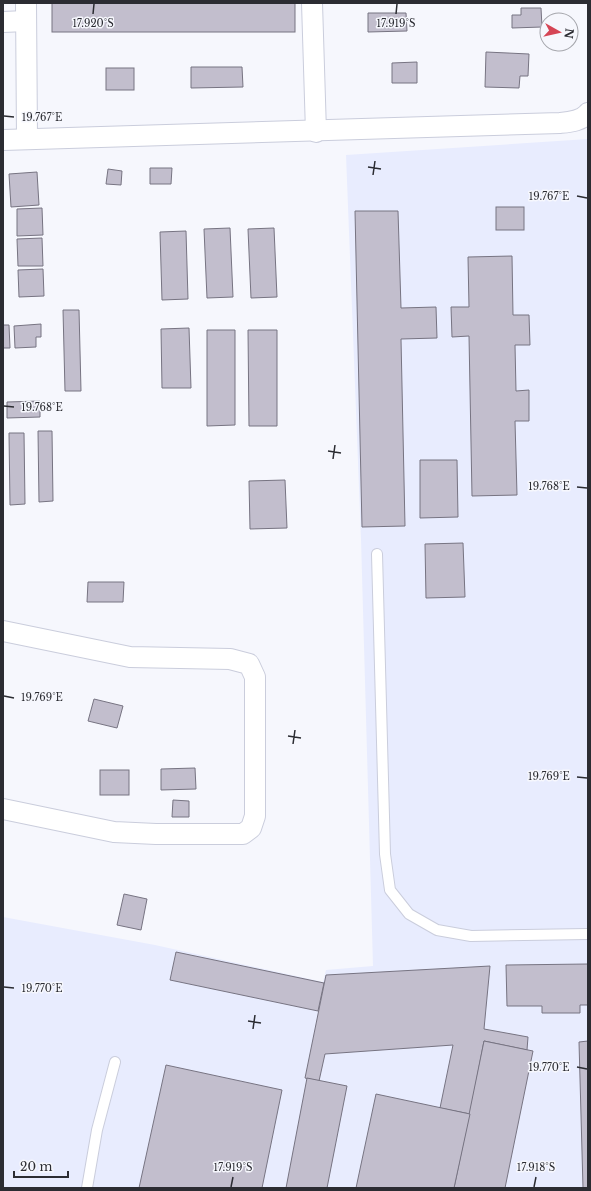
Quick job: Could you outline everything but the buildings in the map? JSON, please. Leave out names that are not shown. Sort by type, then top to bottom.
[{"type":"street","points":[[312,3],[316,132]]},
{"type":"street","points":[[3,22],[26,12],[27,140]]},
{"type":"street","points":[[3,140],[316,132],[572,122],[587,115]]},
{"type":"street","points":[[3,632],[130,657],[230,659],[249,664],[255,677],[255,816],[251,828],[243,834],[156,834],[114,832],[3,809]]},
{"type":"lane","points":[[377,554],[384,854],[390,890],[409,914],[436,930],[471,936],[588,934]]},
{"type":"lane","points":[[88,1188],[97,1130],[115,1062]]},
{"type":"shaded area","points":[[588,139],[588,1188],[3,1188],[3,917],[155,945],[323,982],[326,970],[373,966],[361,539],[346,155]]}]
